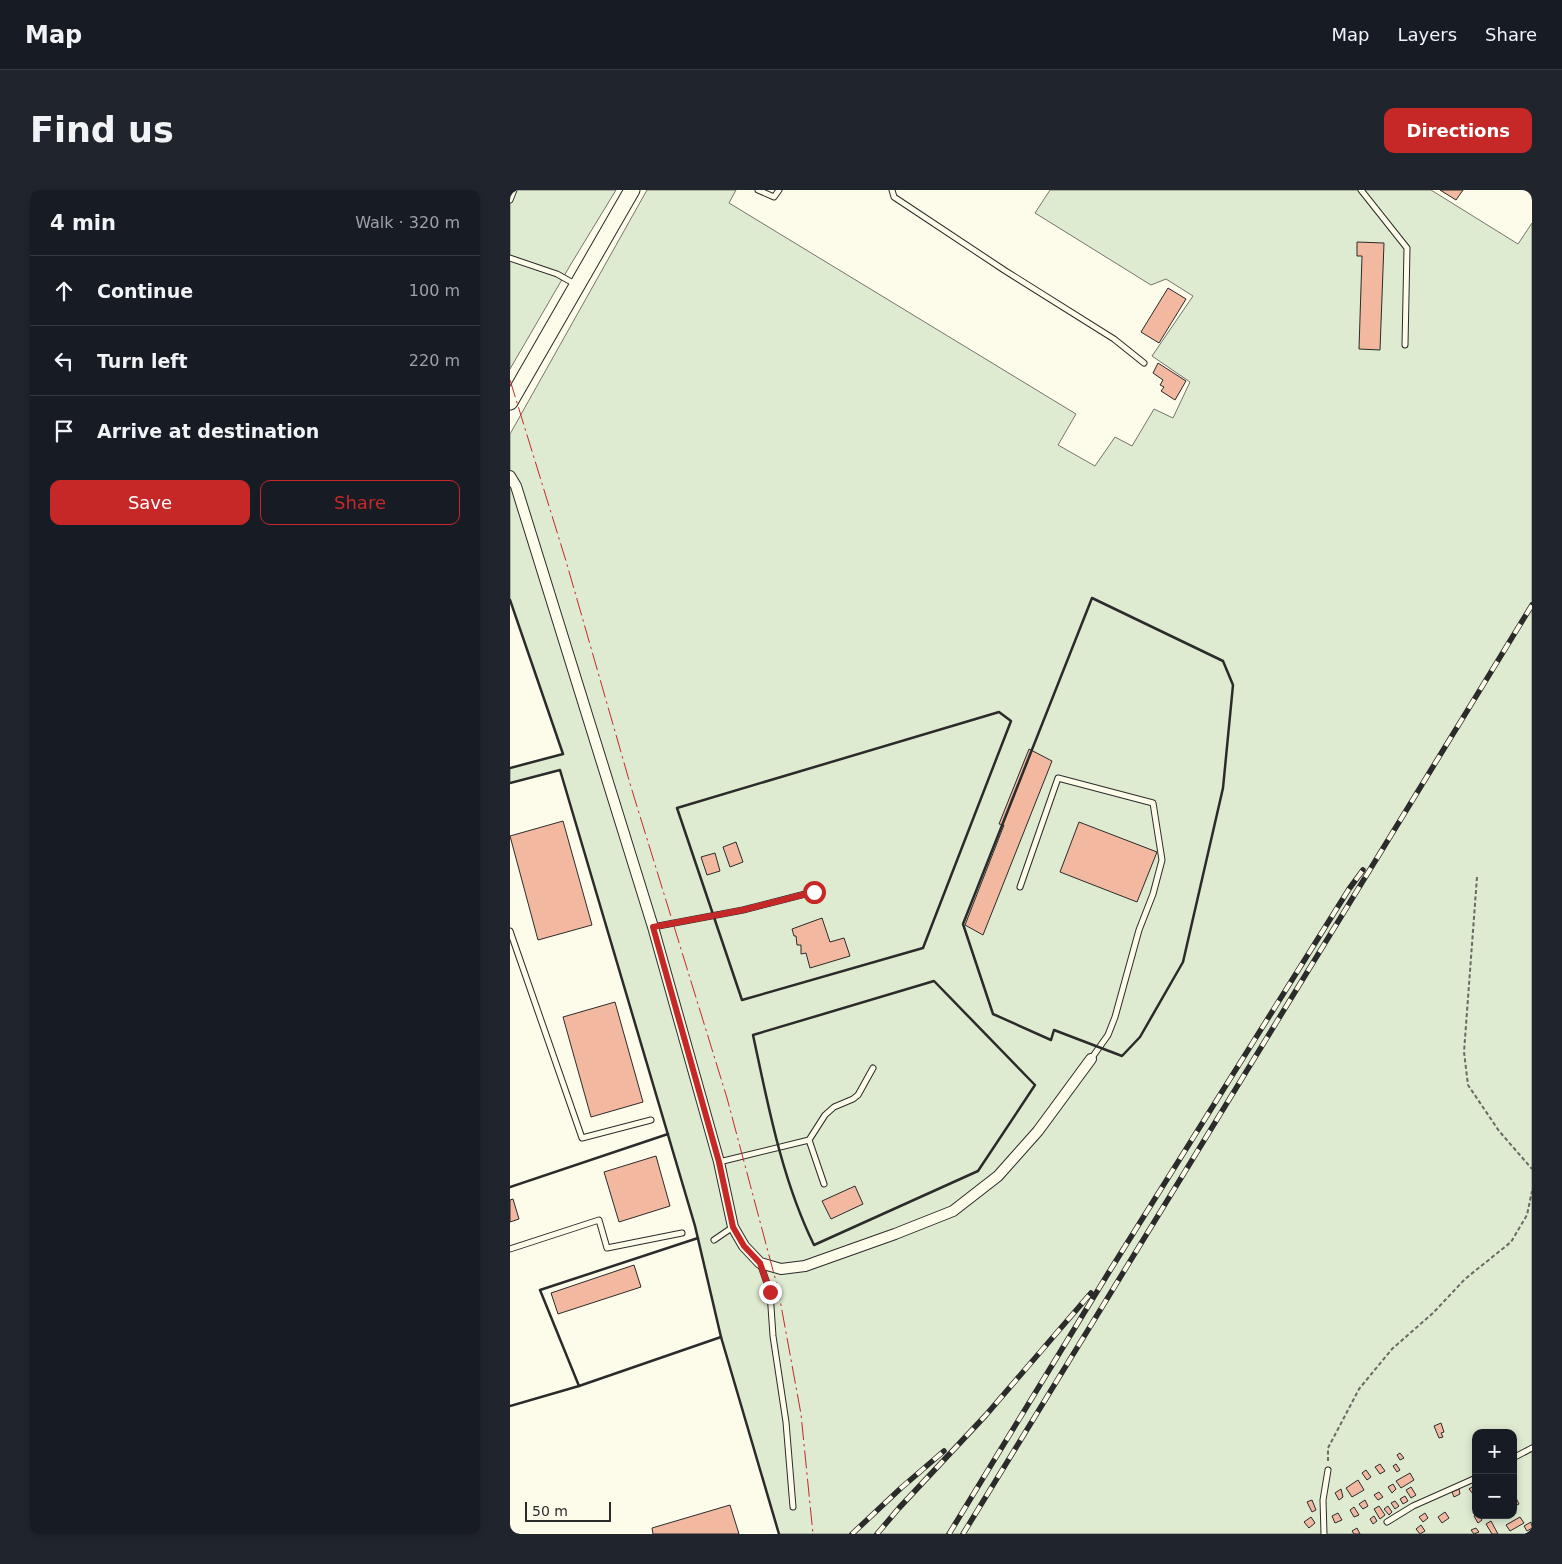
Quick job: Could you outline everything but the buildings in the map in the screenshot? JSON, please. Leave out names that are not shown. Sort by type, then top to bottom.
[{"type":"main road","points":[[510,402],[632,190]]},
{"type":"street","points":[[510,476],[516,486],[653,927],[719,1162],[733,1227],[744,1246],[760,1263],[781,1269],[805,1266],[953,1211],[998,1176],[1038,1131],[1091,1060]]},
{"type":"lane","points":[[510,200],[514,190]]},
{"type":"lane","points":[[758,190],[774,197],[779,190]]},
{"type":"lane","points":[[892,190],[894,197],[1004,270],[1114,339],[1144,363]]},
{"type":"lane","points":[[1361,190],[1407,248],[1405,345]]},
{"type":"lane","points":[[510,258],[557,274],[577,285]]},
{"type":"lane","points":[[1020,887],[1058,778],[1153,803],[1162,860],[1153,894],[1139,930],[1115,1017],[1108,1035],[1091,1060]]},
{"type":"lane","points":[[653,927],[743,910],[814,892]]},
{"type":"lane","points":[[510,931],[582,1138],[651,1120]]},
{"type":"lane","points":[[719,1162],[808,1140],[825,1114],[834,1107],[854,1099],[873,1068]]},
{"type":"lane","points":[[808,1140],[824,1184]]},
{"type":"lane","points":[[510,1249],[599,1220],[607,1248],[682,1233]]},
{"type":"lane","points":[[714,1240],[733,1227]]},
{"type":"lane","points":[[760,1263],[770,1292],[773,1336],[786,1422],[793,1507]]},
{"type":"lane","points":[[1517,1456],[1532,1448]]},
{"type":"lane","points":[[1324,1534],[1323,1500],[1328,1470]]},
{"type":"lane","points":[[1386,1522],[1413,1506],[1472,1480]]},
{"type":"path","points":[[1477,877],[1464,1052],[1468,1085],[1499,1131],[1532,1169]]},
{"type":"path","points":[[1328,1470],[1328,1448],[1359,1389],[1392,1349],[1433,1313],[1465,1279],[1511,1242],[1527,1214],[1532,1191]]},
{"type":"green space","points":[[510,190],[616,190],[510,369]]},
{"type":"green space","points":[[647,190],[736,190],[729,203],[1076,414],[1058,445],[1095,466],[1115,437],[1132,446],[1154,409],[1173,418],[1190,382],[1152,356],[1193,296],[1166,279],[1151,285],[1035,213],[1050,190],[1431,190],[1518,244],[1532,223],[1532,1534],[779,1534],[721,1337],[695,1226],[560,770],[510,783],[510,768],[563,754],[510,600],[510,434]]},
{"type":"railway","points":[[963,1534],[1532,605]]},
{"type":"railway","points":[[949,1534],[1109,1272],[1349,889],[1363,870]]},
{"type":"railway","points":[[877,1534],[986,1415],[1091,1293]]},
{"type":"railway","points":[[852,1534],[944,1451]]},
{"type":"wall","points":[[1092,598],[1223,661],[1233,685],[1223,788],[1183,962],[1140,1037],[1122,1056],[1054,1030],[1051,1040],[993,1014],[963,924],[1092,598]]},
{"type":"wall","points":[[510,600],[563,754],[510,768]]},
{"type":"wall","points":[[999,712],[1011,721],[923,948],[742,1000],[677,808],[999,712]]},
{"type":"wall","points":[[510,783],[560,770],[695,1226],[721,1337],[779,1534]]},
{"type":"wall","points":[[934,981],[1035,1085],[978,1171],[814,1245],[793,1195],[777,1142],[753,1035],[934,981]]},
{"type":"wall","points":[[510,1187],[668,1134]]},
{"type":"wall","points":[[579,1386],[540,1290],[698,1238]]},
{"type":"wall","points":[[510,1406],[579,1386],[721,1337]]},
{"type":"power","points":[[510,380],[566,561],[631,787],[727,1098],[778,1289],[801,1414],[813,1534]]},
{"type":"route","points":[[770,1292],[760,1263],[744,1246],[733,1227],[719,1162],[653,927],[743,910],[814,892]]}]
